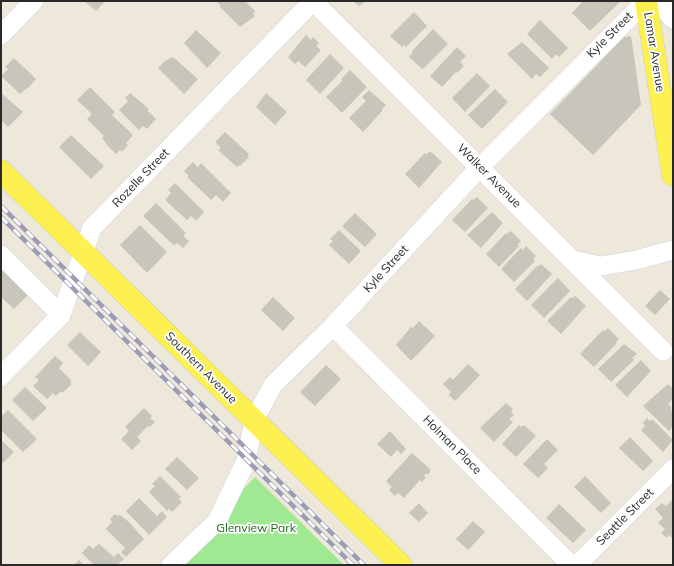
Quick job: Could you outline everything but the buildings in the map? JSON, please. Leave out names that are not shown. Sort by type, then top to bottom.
[{"type":"main road","name":"Lamar Avenue","points":[[646,1],[673,175]]},
{"type":"main road","name":"Southern Avenue","points":[[1,171],[401,565]]},
{"type":"street","points":[[1,35],[34,1]]},
{"type":"street","name":"Walker Avenue","points":[[313,1],[663,351]]},
{"type":"street","name":"Rozelle Street","points":[[1,376],[61,314],[92,228],[313,1]]},
{"type":"street","name":"Kyle Street","points":[[171,565],[217,521],[246,461],[254,420],[273,385],[333,326],[480,167],[646,1]]},
{"type":"street","points":[[658,1],[673,19]]},
{"type":"street","points":[[572,260],[601,266],[636,260],[673,250]]},
{"type":"street","points":[[1,255],[61,314]]},
{"type":"street","name":"Holman Place","points":[[333,326],[571,565]]},
{"type":"street","name":"Seattle Street","points":[[577,565],[673,469]]},
{"type":"green space","name":"Glenview Park","points":[[255,477],[344,565],[170,565]]},
{"type":"railway","points":[[1,206],[364,565]]},
{"type":"railway","points":[[1,217],[353,565]]}]
